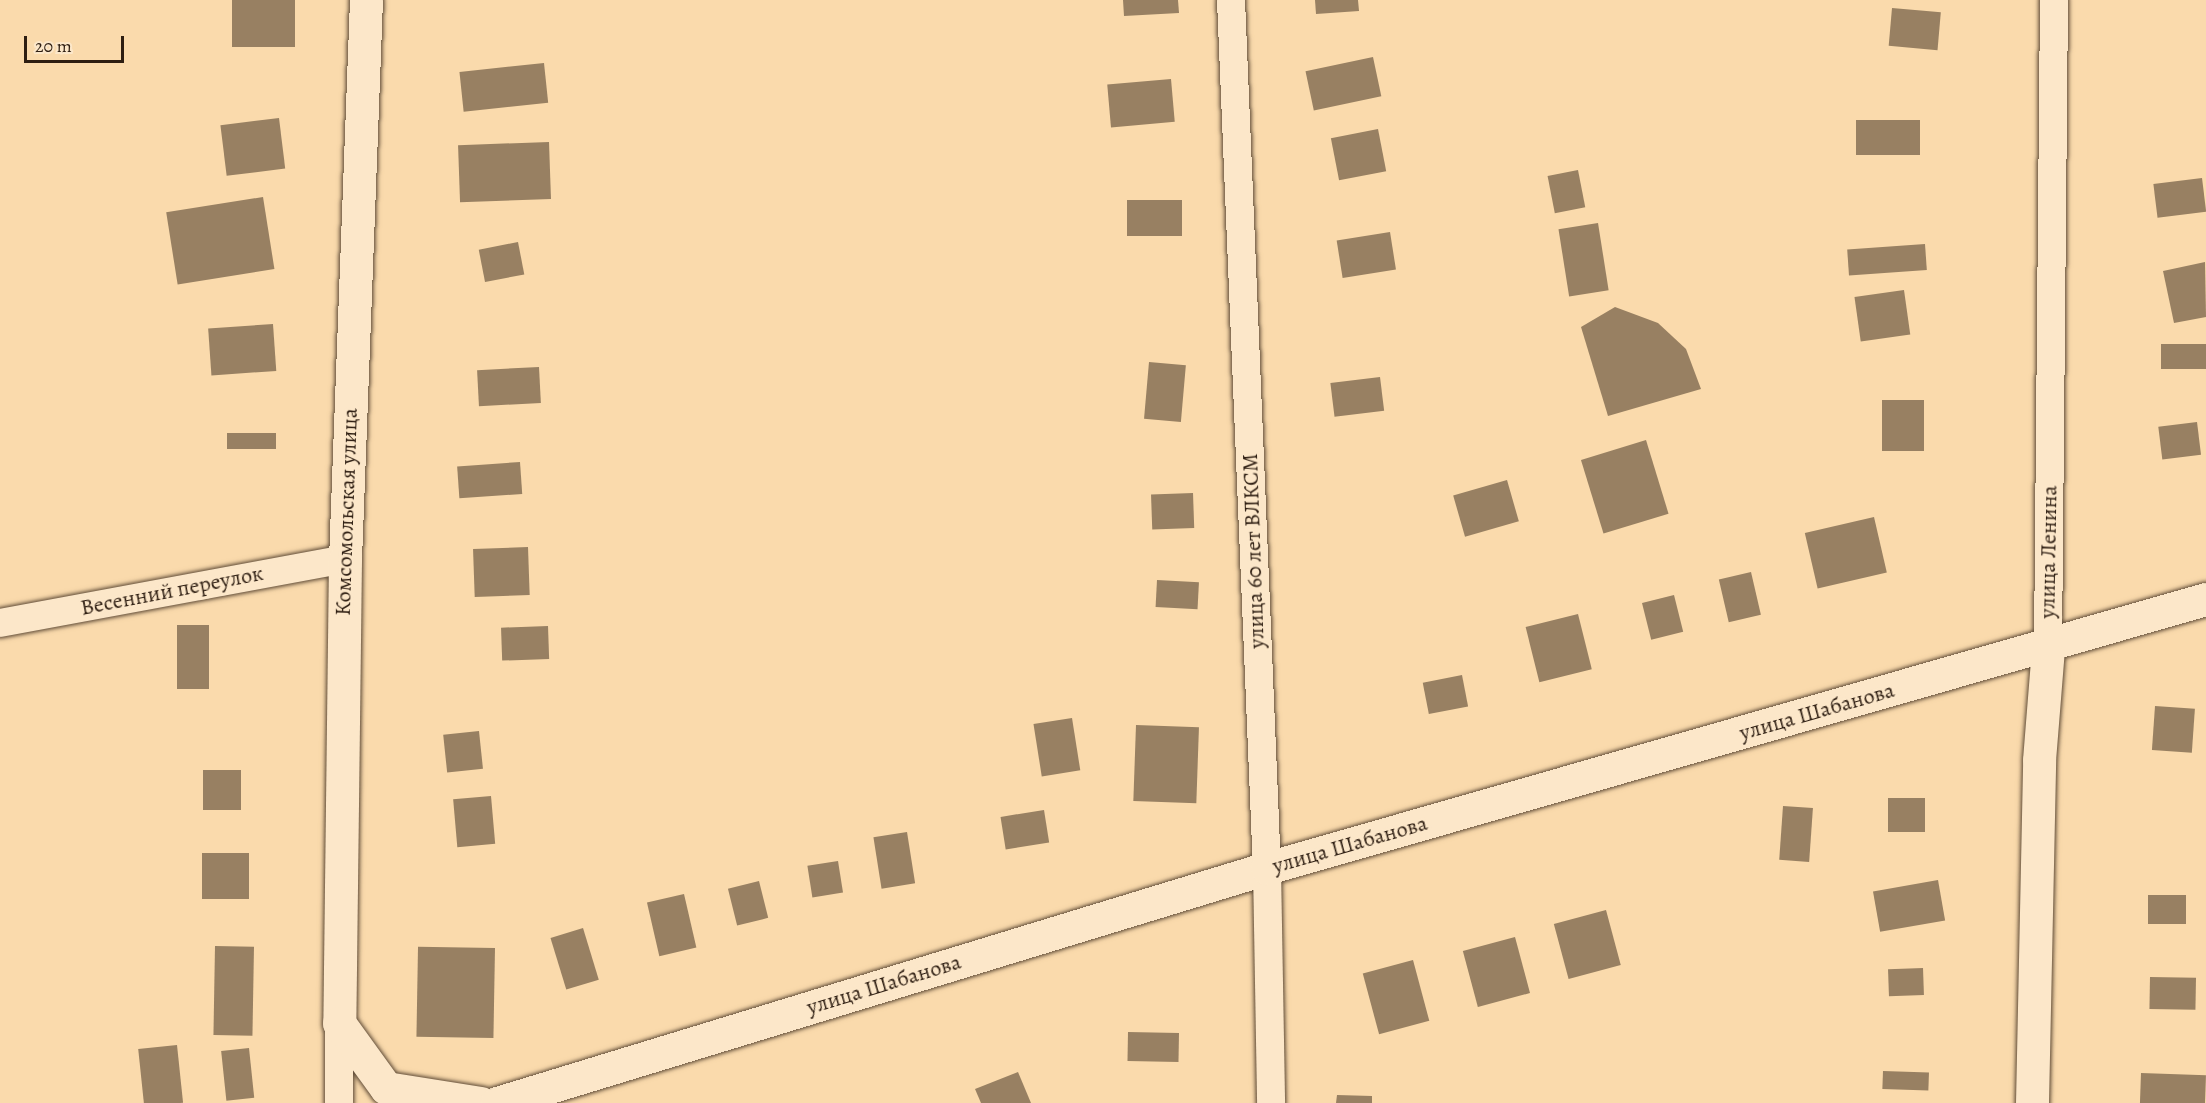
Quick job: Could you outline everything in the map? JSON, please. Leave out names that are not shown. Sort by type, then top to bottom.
[{"type":"street","name":"Комсомольская улица","points":[[339,1103],[345,559],[366,0]]},
{"type":"street","name":"улица 60 лет ВЛКСМ","points":[[1231,0],[1267,868],[1271,1103]]},
{"type":"street","name":"улица Ленина","points":[[2032,1103],[2039,760],[2048,647],[2054,0]]},
{"type":"street","name":"Весенний переулок","points":[[0,623],[345,559]]},
{"type":"street","name":"улица Шабанова","points":[[497,1103],[1267,868],[2048,647],[2206,599]]},
{"type":"street","points":[[339,1023],[386,1088],[481,1103]]},
{"type":"building","points":[[232,0],[295,0],[295,47],[232,47]]},
{"type":"building","points":[[1123,0],[1178,0],[1179,13],[1124,16]]},
{"type":"building","points":[[1315,0],[1358,0],[1359,11],[1316,14]]},
{"type":"building","points":[[1892,8],[1941,12],[1938,50],[1889,46]]},
{"type":"building","points":[[1373,57],[1381,96],[1314,110],[1306,71]]},
{"type":"building","points":[[544,63],[548,103],[464,112],[459,72]]},
{"type":"building","points":[[1171,79],[1175,122],[1111,127],[1107,85]]},
{"type":"building","points":[[279,118],[285,169],[227,176],[220,125]]},
{"type":"building","points":[[1856,120],[1920,120],[1920,155],[1856,155]]},
{"type":"building","points":[[1378,129],[1386,171],[1339,180],[1331,138]]},
{"type":"building","points":[[549,142],[551,199],[460,202],[458,145]]},
{"type":"building","points":[[1578,170],[1585,207],[1555,213],[1548,176]]},
{"type":"building","points":[[2202,178],[2206,212],[2158,218],[2153,184]]},
{"type":"building","points":[[263,197],[274,269],[178,284],[166,212]]},
{"type":"building","points":[[1127,200],[1182,200],[1182,236],[1127,236]]},
{"type":"building","points":[[1598,223],[1609,290],[1569,296],[1558,229]]},
{"type":"building","points":[[1390,232],[1396,270],[1343,278],[1337,240]]},
{"type":"building","points":[[518,242],[524,274],[485,282],[479,250]]},
{"type":"building","points":[[1925,244],[1927,270],[1849,275],[1847,249]]},
{"type":"building","points":[[2205,262],[2206,317],[2174,323],[2163,271]]},
{"type":"building","points":[[1904,290],[1910,335],[1861,342],[1854,297]]},
{"type":"building","points":[[1615,307],[1658,323],[1686,349],[1701,389],[1608,416],[1581,327]]},
{"type":"building","points":[[273,324],[276,371],[211,375],[208,329]]},
{"type":"building","points":[[2161,344],[2206,344],[2206,369],[2161,369]]},
{"type":"building","points":[[1149,362],[1186,365],[1181,422],[1144,419]]},
{"type":"building","points":[[539,367],[541,403],[479,406],[477,370]]},
{"type":"building","points":[[1380,377],[1384,411],[1335,417],[1330,383]]},
{"type":"building","points":[[1882,400],[1924,400],[1924,451],[1882,451]]},
{"type":"building","points":[[2197,422],[2201,455],[2162,460],[2158,427]]},
{"type":"building","points":[[227,433],[276,433],[276,449],[227,449]]},
{"type":"building","points":[[1646,440],[1669,514],[1603,534],[1581,460]]},
{"type":"building","points":[[520,462],[522,494],[459,498],[457,466]]},
{"type":"building","points":[[1507,480],[1519,521],[1465,537],[1453,495]]},
{"type":"building","points":[[1193,493],[1194,528],[1152,529],[1151,494]]},
{"type":"building","points":[[1874,517],[1887,573],[1818,589],[1805,533]]},
{"type":"building","points":[[528,547],[530,595],[475,597],[473,549]]},
{"type":"building","points":[[1751,572],[1761,615],[1729,622],[1719,579]]},
{"type":"building","points":[[1157,580],[1199,582],[1198,609],[1156,607]]},
{"type":"building","points":[[1674,595],[1683,632],[1651,640],[1642,603]]},
{"type":"building","points":[[1578,614],[1592,669],[1539,682],[1526,627]]},
{"type":"building","points":[[177,625],[209,625],[209,689],[177,689]]},
{"type":"building","points":[[548,626],[549,659],[502,661],[501,628]]},
{"type":"building","points":[[1462,675],[1468,706],[1429,714],[1423,683]]},
{"type":"building","points":[[2155,706],[2195,709],[2192,753],[2152,750]]},
{"type":"building","points":[[1072,718],[1080,770],[1042,776],[1033,724]]},
{"type":"building","points":[[1136,725],[1199,727],[1196,803],[1133,801]]},
{"type":"building","points":[[479,731],[483,769],[447,773],[443,735]]},
{"type":"building","points":[[203,770],[241,770],[241,810],[203,810]]},
{"type":"building","points":[[491,796],[495,844],[457,847],[453,799]]},
{"type":"building","points":[[1888,798],[1925,798],[1925,832],[1888,832]]},
{"type":"building","points":[[1783,806],[1813,808],[1809,862],[1779,860]]},
{"type":"building","points":[[1044,810],[1049,843],[1006,849],[1001,817]]},
{"type":"building","points":[[907,832],[915,883],[882,889],[873,837]]},
{"type":"building","points":[[202,853],[249,853],[249,899],[202,899]]},
{"type":"building","points":[[838,861],[843,893],[812,897],[807,866]]},
{"type":"building","points":[[1938,880],[1945,920],[1880,932],[1873,891]]},
{"type":"building","points":[[759,881],[768,918],[737,926],[728,889]]},
{"type":"building","points":[[684,894],[696,948],[659,956],[647,903]]},
{"type":"building","points":[[2148,895],[2186,895],[2186,924],[2148,924]]},
{"type":"building","points":[[1606,910],[1621,965],[1569,979],[1554,924]]},
{"type":"building","points":[[583,928],[599,980],[566,990],[550,938]]},
{"type":"building","points":[[1515,937],[1530,993],[1478,1007],[1463,951]]},
{"type":"building","points":[[215,946],[254,947],[252,1036],[213,1035]]},
{"type":"building","points":[[418,947],[495,948],[493,1038],[416,1037]]},
{"type":"building","points":[[1413,960],[1429,1021],[1379,1034],[1363,973]]},
{"type":"building","points":[[1923,968],[1924,995],[1889,996],[1888,969]]},
{"type":"building","points":[[2150,977],[2196,978],[2195,1010],[2149,1009]]},
{"type":"building","points":[[1128,1032],[1179,1033],[1178,1062],[1127,1061]]},
{"type":"building","points":[[177,1045],[183,1103],[144,1103],[138,1049]]},
{"type":"building","points":[[249,1048],[254,1098],[226,1101],[221,1051]]},
{"type":"building","points":[[1883,1071],[1929,1073],[1928,1091],[1882,1089]]},
{"type":"building","points":[[1018,1072],[1031,1103],[981,1103],[975,1089]]},
{"type":"building","points":[[2141,1073],[2206,1075],[2205,1103],[2140,1103]]},
{"type":"building","points":[[1337,1095],[1372,1096],[1372,1103],[1336,1103]]}]
